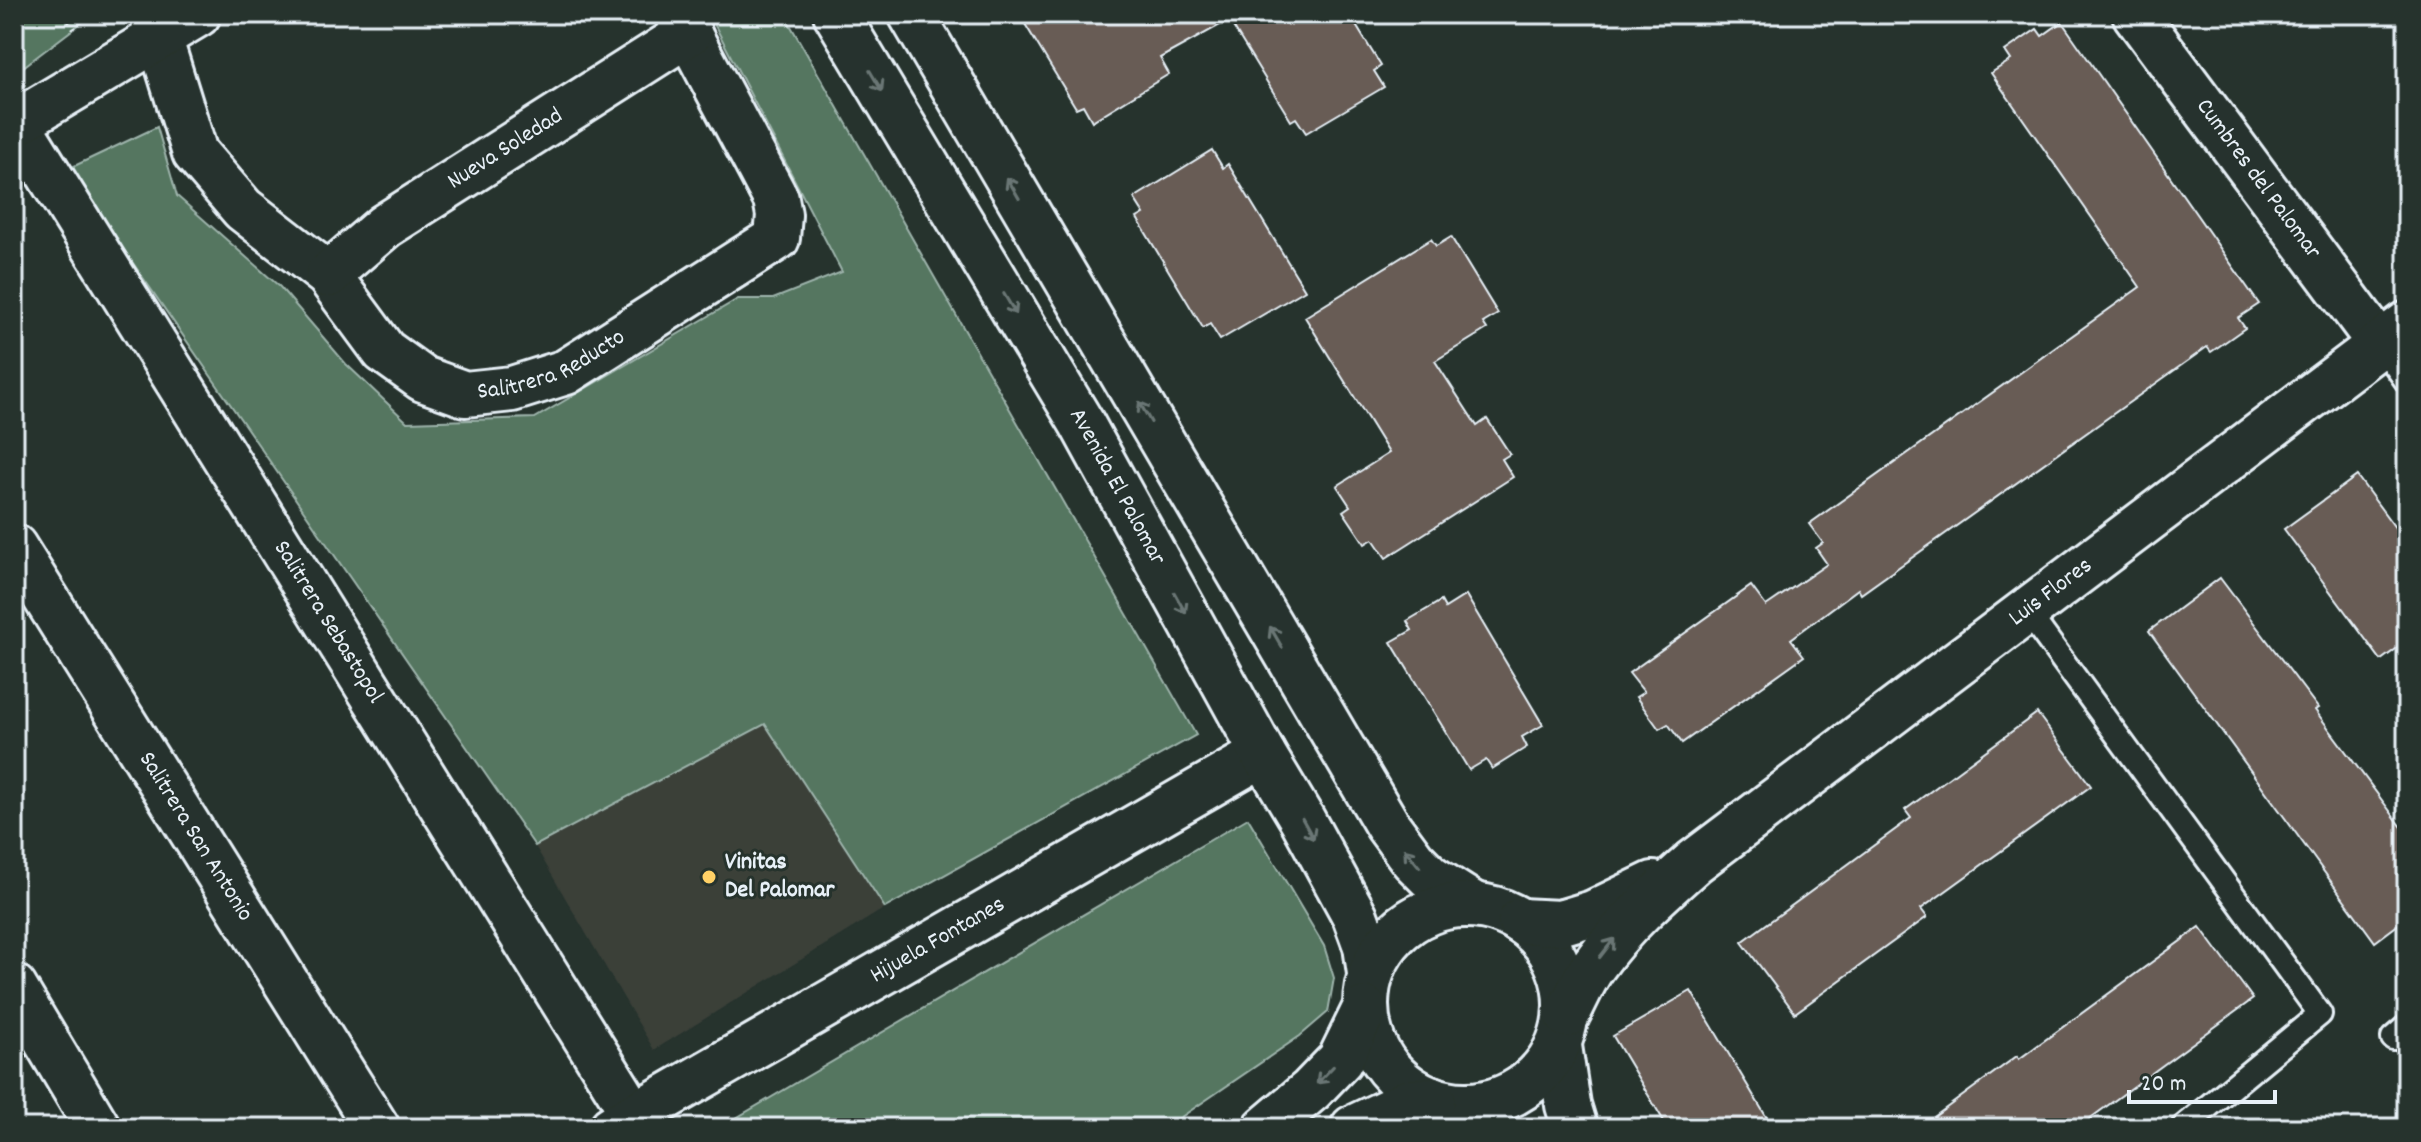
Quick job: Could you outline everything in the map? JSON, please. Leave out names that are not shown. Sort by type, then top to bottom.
[{"type":"street","points":[[15,121],[155,26],[198,14]]},
{"type":"street","name":"Avenida El Palomar","points":[[836,14],[1081,422],[1355,916],[1366,946],[1367,991]]},
{"type":"street","points":[[911,14],[1388,826],[1430,877],[1474,905]]},
{"type":"street","name":"Cumbres del Palomar","points":[[2135,14],[2393,334]]},
{"type":"street","name":"Salitrera Reducto","points":[[155,26],[195,153],[243,209],[328,275],[384,351],[423,379],[465,394],[512,389],[566,372],[777,238],[779,215],[776,199],[684,23]]},
{"type":"street","name":"Nueva Soledad","points":[[328,275],[385,226],[684,23]]},
{"type":"street","name":"Salitrera Sebastopol","points":[[15,121],[629,1124]]},
{"type":"street","name":"Luis Flores","points":[[1563,1030],[1592,968],[1614,939],[1644,906],[1694,862],[2393,334]]},
{"type":"street","name":"Salitrera San Antonio","points":[[14,547],[377,1128]]},
{"type":"street","name":"Hijuela Fontanes","points":[[629,1124],[1263,754]]},
{"type":"street","name":"Luis Flores","points":[[1520,921],[1560,923],[1593,913],[1694,862]]},
{"type":"street","points":[[1266,1128],[1311,1090],[1340,1060],[1386,942],[1412,920],[1441,907],[1474,905],[1505,912],[1520,921],[1532,929],[1553,954],[1565,983],[1563,1030],[1568,1105],[1575,1128]]},
{"type":"street","points":[[14,987],[98,1128]]},
{"type":"street","points":[[1367,991],[1371,1041],[1389,1071],[1416,1093],[1464,1111]]},
{"type":"street","points":[[1353,1128],[1408,1102],[1464,1111],[1517,1093],[1542,1073],[1563,1030]]},
{"type":"lane","points":[[2393,334],[2407,382]]},
{"type":"lane","points":[[2026,610],[2320,1014],[2182,1128]]},
{"type":"shaded area","name":"Vinitas Del Palomar","points":[[765,724],[885,908],[654,1050],[535,846]]},
{"type":"green space","points":[[14,14],[93,14],[14,74]]},
{"type":"green space","points":[[709,14],[784,14],[1196,735],[885,908],[765,724],[535,846],[68,169],[157,127],[177,196],[280,287],[346,364],[407,422],[535,418],[738,299],[773,299],[842,272]]},
{"type":"green space","points":[[1248,818],[1324,946],[1334,978],[1328,1012],[1300,1036],[1165,1128],[719,1128]]},
{"type":"building","points":[[1019,14],[1349,14],[1381,66],[1374,71],[1384,87],[1306,133],[1296,118],[1291,121],[1229,20],[1160,58],[1169,74],[1092,121],[1083,105],[1076,108]]},
{"type":"building","points":[[2062,22],[2259,304],[2238,318],[2245,328],[2211,352],[2207,347],[1861,594],[1858,589],[1791,639],[1804,656],[1682,743],[1668,724],[1659,729],[1636,697],[1644,692],[1629,673],[1751,586],[1766,606],[1827,564],[1816,548],[1823,543],[1809,524],[2140,287],[1991,73],[2011,60],[2005,51],[2037,29],[2042,36]]},
{"type":"building","points":[[1212,150],[1223,168],[1228,164],[1305,290],[1220,340],[1210,324],[1203,328],[1137,218],[1144,214],[1134,198]]},
{"type":"building","points":[[1451,237],[1498,314],[1483,323],[1487,329],[1435,361],[1477,426],[1487,419],[1510,454],[1502,459],[1513,477],[1386,558],[1373,539],[1365,544],[1343,511],[1350,506],[1337,486],[1389,453],[1305,317],[1431,239],[1436,246]]},
{"type":"building","points":[[2357,476],[2407,544],[2407,641],[2381,660],[2284,529]]},
{"type":"building","points":[[2220,578],[2318,708],[2315,710],[2407,834],[2407,918],[2375,942],[2149,631]]},
{"type":"building","points":[[1466,595],[1543,725],[1522,737],[1527,747],[1492,769],[1486,760],[1469,770],[1391,642],[1412,630],[1407,621],[1441,601],[1445,608]]},
{"type":"building","points":[[2037,713],[2091,786],[1921,909],[1927,917],[1795,1013],[1742,942],[1911,818],[1905,810]]},
{"type":"building","points":[[2200,927],[2253,999],[2077,1128],[1919,1128],[2017,1056],[2019,1059]]},
{"type":"building","points":[[1691,991],[1773,1128],[1668,1128],[1613,1036]]},
{"type":"place","name":"Vinitas Del Palomar","points":[[709,877]]}]
